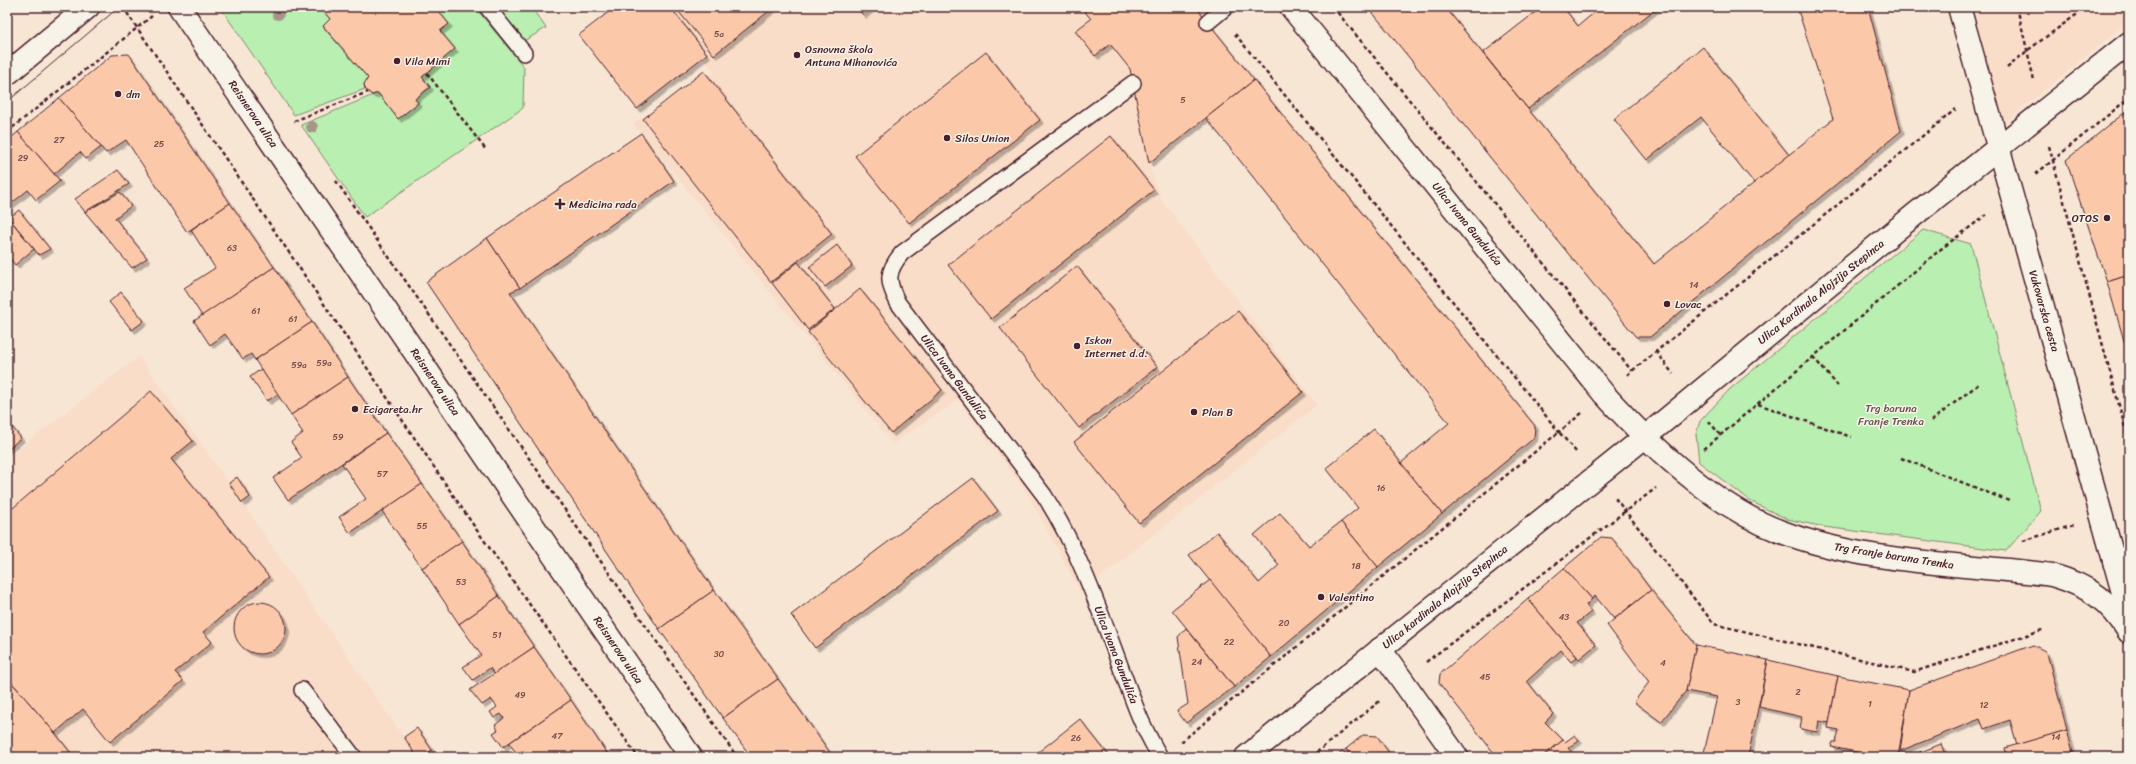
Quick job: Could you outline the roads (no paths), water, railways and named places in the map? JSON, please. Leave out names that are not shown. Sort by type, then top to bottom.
[{"type":"street","points":[[7,74],[88,7]]},
{"type":"street","name":"Reisnerova ulica","points":[[179,7],[691,757]]},
{"type":"street","name":"Ulica Ivana Gundulića","points":[[1292,7],[1604,394],[1645,437]]},
{"type":"street","name":"Vukovarska cesta","points":[[1959,7],[1998,149],[2122,559],[2129,614]]},
{"type":"street","points":[[1998,149],[2041,112],[2129,43]]},
{"type":"street","name":"Ulica Kardinala Alojzija Stepinca","points":[[1645,437],[1998,149]]},
{"type":"street","name":"Trg Franje baruna Trenka","points":[[1645,437],[1681,469],[1712,493],[1751,517],[1777,530],[1842,550],[1906,560],[2033,573],[2071,581],[2086,587],[2104,600],[2129,632]]},
{"type":"street","name":"Ulica kardinala Alojzija Stepinca","points":[[1246,757],[1645,437]]},
{"type":"street","points":[[1380,649],[1457,757]]},
{"type":"lane","points":[[487,7],[524,53]]},
{"type":"lane","name":"Ulica Ivana Gundulića","points":[[1133,83],[902,253],[890,271],[890,286],[898,303],[1039,489],[1061,522],[1084,571],[1139,715],[1160,757]]},
{"type":"lane","points":[[302,690],[354,757]]},
{"type":"tram line","points":[[7,102],[119,7]]},
{"type":"place","name":"Osnovna škola Antuna Mihanovića","points":[[797,55]]},
{"type":"place","name":"Vila Mimi","points":[[397,61]]},
{"type":"place","name":"dm","points":[[118,94]]},
{"type":"place","name":"Silos Union","points":[[947,138]]},
{"type":"place","name":"Medicina rada","points":[[560,204]]},
{"type":"place","name":"OTOS","points":[[2107,218]]},
{"type":"place","name":"Lovac","points":[[1667,304]]},
{"type":"place","name":"Iskon Internet d.d.","points":[[1077,346]]},
{"type":"place","name":"Ecigareta.hr","points":[[355,409]]},
{"type":"place","name":"Plan B","points":[[1194,412]]},
{"type":"place","name":"Valentino","points":[[1321,597]]},
{"type":"park label","name":"Trg baruna Franje Trenka","points":[[1891,414]]}]
